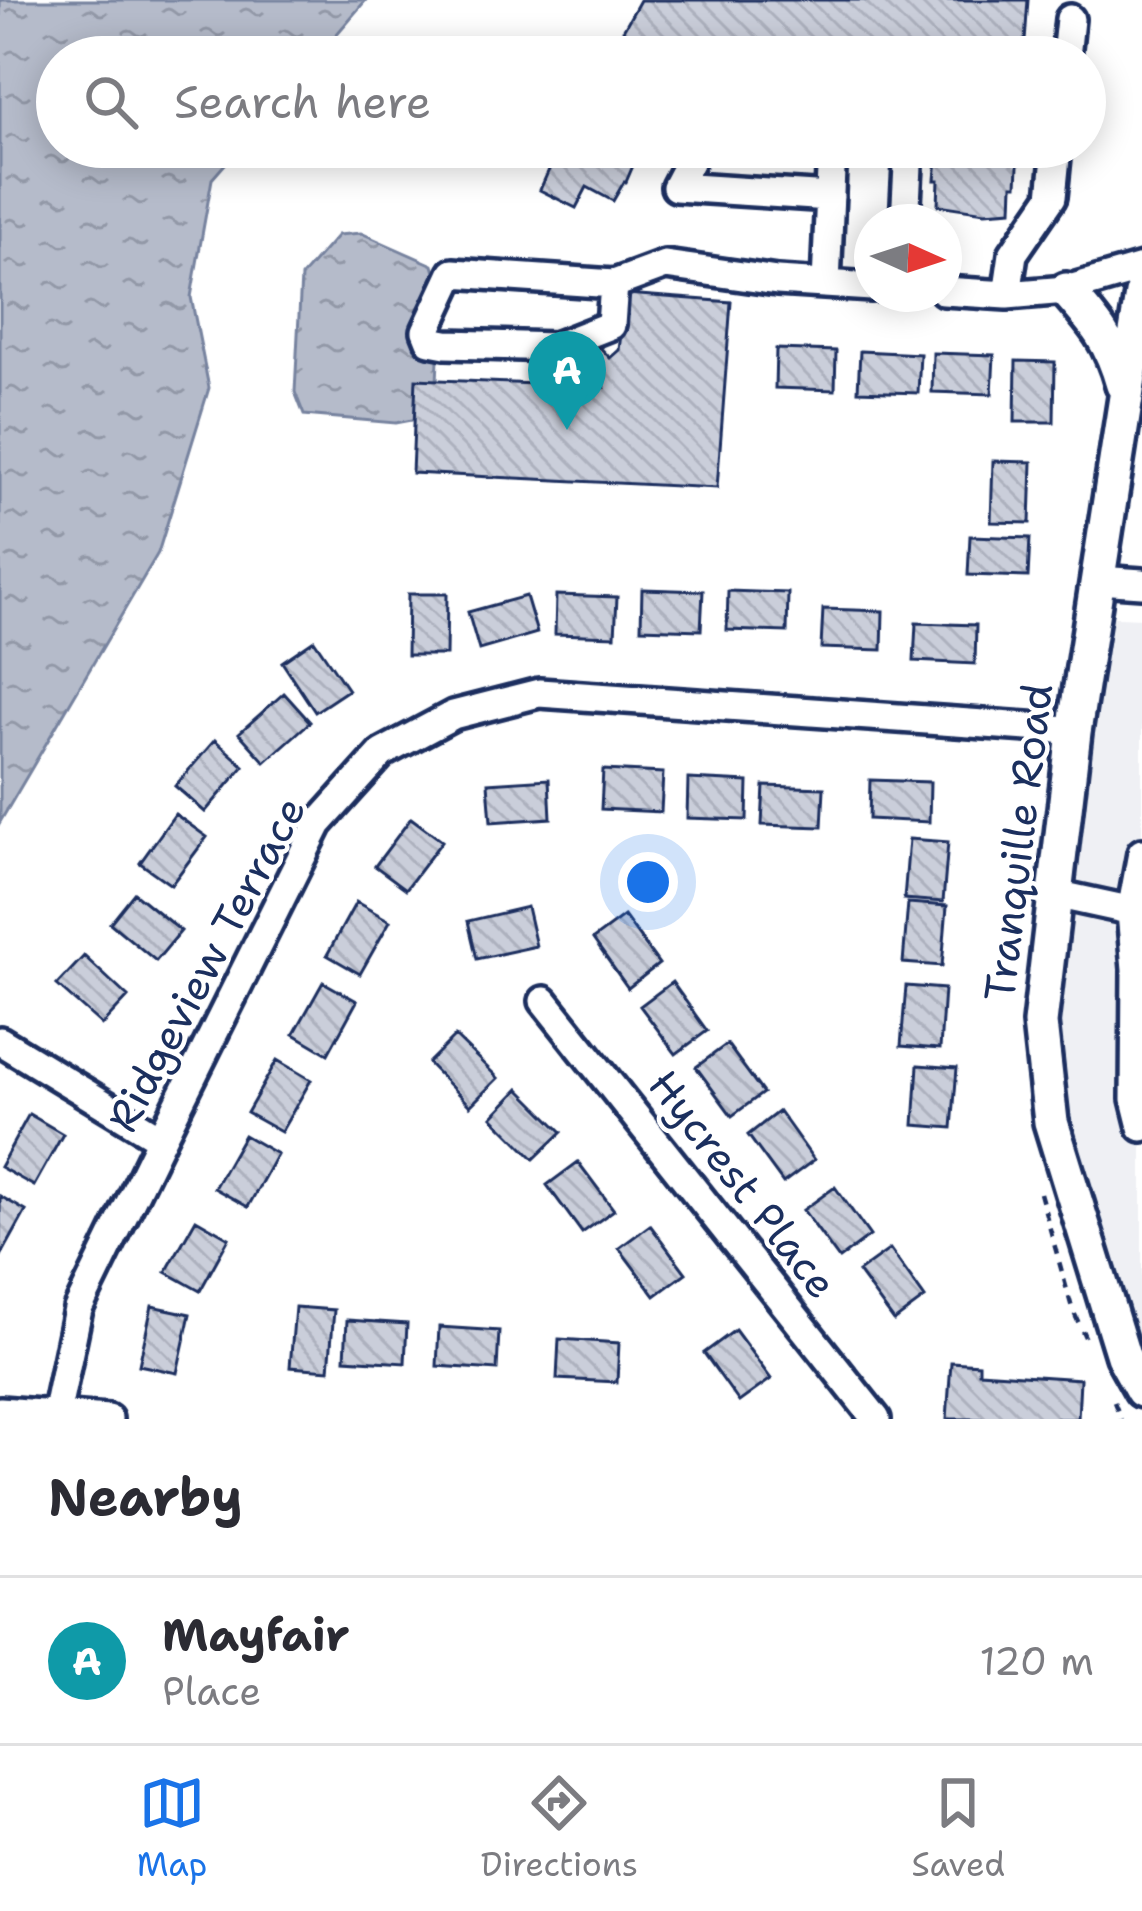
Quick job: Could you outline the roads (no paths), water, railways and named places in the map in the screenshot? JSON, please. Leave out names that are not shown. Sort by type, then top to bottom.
[{"type":"main road","points":[[1066,290],[1114,352],[1126,393]]},
{"type":"main road","name":"Tranquille Road","points":[[1142,294],[1074,732],[1040,1023],[1051,1122],[1123,1356],[1142,1390]]},
{"type":"street","points":[[1068,36],[1070,19]]},
{"type":"street","points":[[686,168],[676,187],[830,197]]},
{"type":"street","points":[[826,284],[831,168]]},
{"type":"street","points":[[906,204],[908,168]]},
{"type":"street","points":[[1007,295],[1013,254],[1052,197],[1055,168]]},
{"type":"street","points":[[614,284],[610,325],[555,347],[446,344],[430,341],[426,331],[453,272],[614,284],[665,265],[777,281],[854,286]]},
{"type":"street","points":[[962,292],[1007,295],[1066,290],[1142,268]]},
{"type":"street","points":[[1099,580],[1142,583]]},
{"type":"street","name":"Ridgeview Terrace","points":[[56,1415],[78,1309],[161,1139],[318,824],[382,753],[453,715],[539,693],[1074,732]]},
{"type":"street","points":[[1142,853],[1136,912],[1135,1099],[1142,1127]]},
{"type":"street","points":[[1055,894],[1136,912]]},
{"type":"street","name":"Hycrest Place","points":[[544,1001],[876,1419]]},
{"type":"street","points":[[0,1041],[161,1139]]},
{"type":"street","points":[[0,1411],[108,1419]]},
{"type":"water","points":[[0,0],[366,0],[335,36],[36,36],[36,168],[222,168],[212,179],[191,297],[209,388],[158,553],[0,822]]},
{"type":"water","points":[[361,233],[433,265],[441,293],[437,382],[423,418],[396,423],[304,415],[295,392],[301,277],[338,235]]},
{"type":"place","name":"Mayfair","points":[[567,430]]}]
